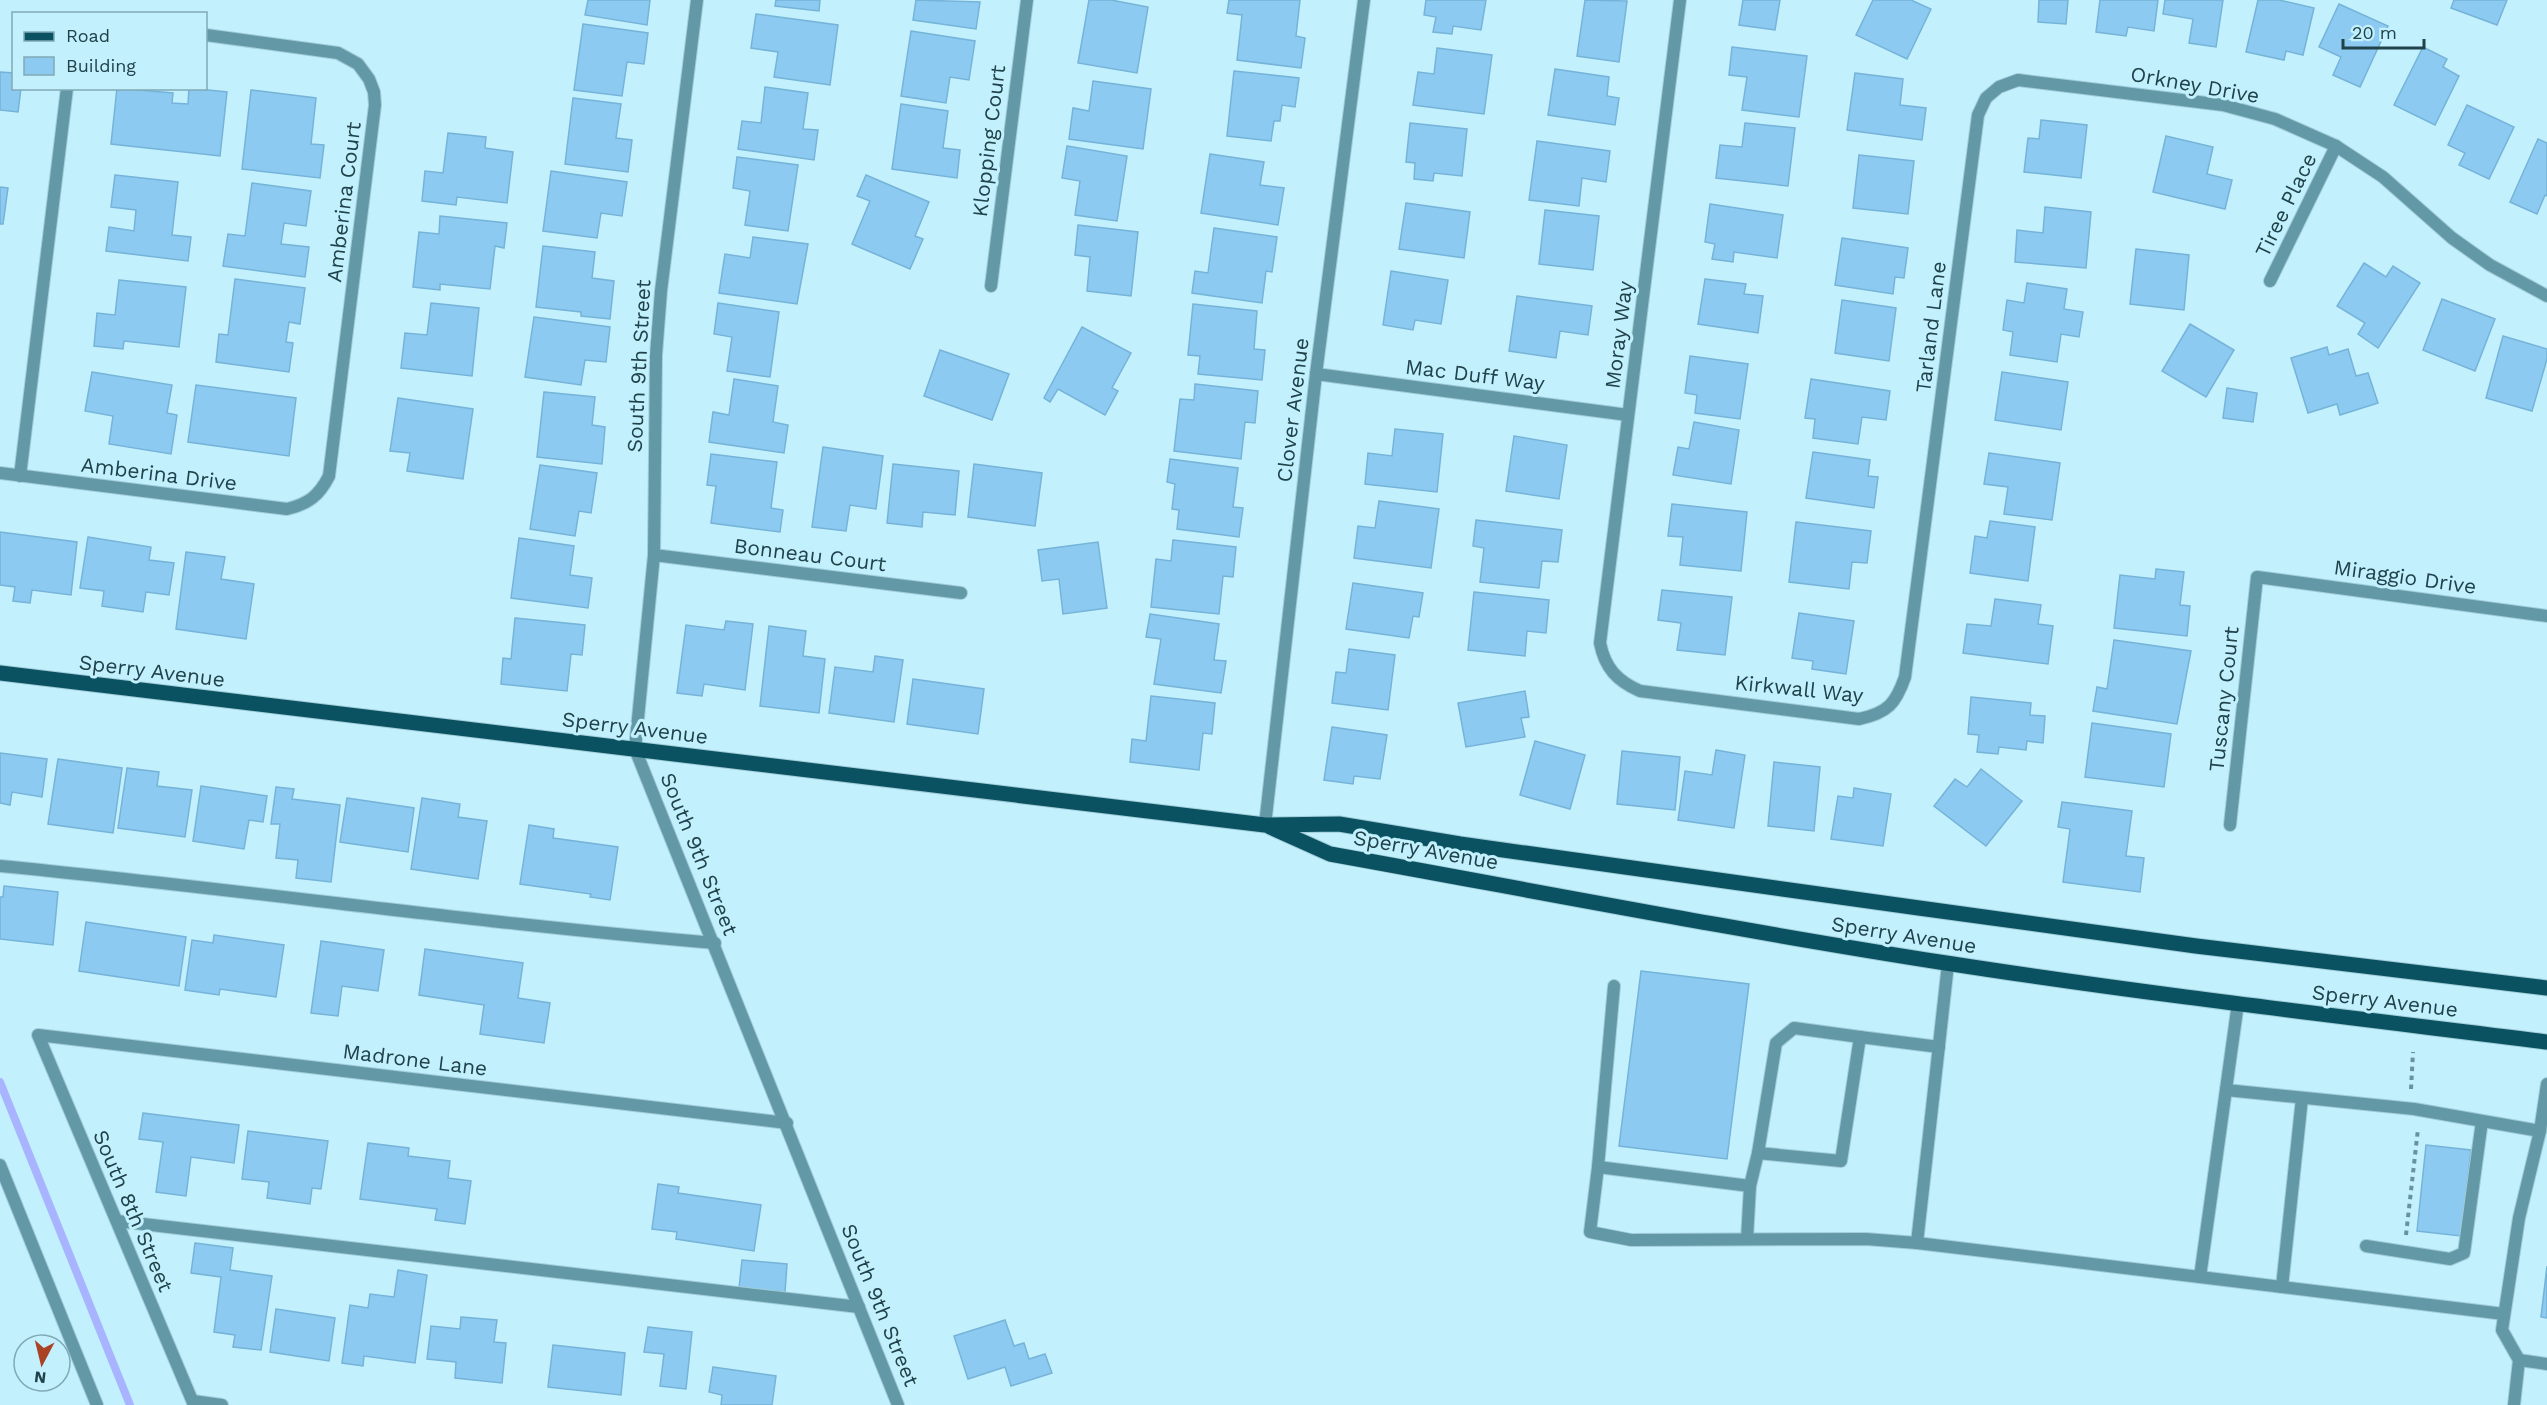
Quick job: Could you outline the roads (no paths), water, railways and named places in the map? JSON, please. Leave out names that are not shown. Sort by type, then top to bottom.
[{"type":"main road","name":"Sperry Avenue","points":[[0,673],[1265,825],[1339,824],[1460,844],[1919,909],[2196,946],[2547,988]]},
{"type":"main road","name":"Sperry Avenue","points":[[1265,825],[1330,854],[1948,964],[2238,1004],[2547,1042]]},
{"type":"street","name":"South 9th Street","points":[[697,0],[660,301],[655,367],[654,555],[635,748],[715,943],[898,1405]]},
{"type":"street","name":"Klopping Court","points":[[991,286],[1027,0]]},
{"type":"street","name":"Clover Avenue","points":[[1265,825],[1316,374],[1364,0]]},
{"type":"street","name":"Moray Way","points":[[1611,672],[1599,643],[1680,0]]},
{"type":"street","name":"Amberina Court","points":[[207,35],[338,53],[358,64],[369,79],[374,92],[372,128],[329,476],[323,489],[312,500]]},
{"type":"street","name":"Orkney Drive","points":[[1999,87],[2018,81],[2223,105],[2275,119],[2336,146],[2383,177],[2452,238],[2490,265],[2547,296]]},
{"type":"street","name":"Tarland Lane","points":[[1918,579],[1978,115],[1986,98],[1999,87]]},
{"type":"street","points":[[20,476],[67,90]]},
{"type":"street","name":"Tiree Place","points":[[2270,281],[2336,146]]},
{"type":"street","name":"Mac Duff Way","points":[[1316,374],[1628,415]]},
{"type":"street","name":"Amberina Drive","points":[[0,473],[287,509],[312,500]]},
{"type":"street","name":"Bonneau Court","points":[[654,555],[961,593]]},
{"type":"street","name":"Miraggio Drive","points":[[2257,577],[2547,616]]},
{"type":"street","name":"Tuscany Court","points":[[2230,825],[2257,577]]},
{"type":"street","name":"Kirkwall Way","points":[[1611,672],[1624,684],[1640,691],[1859,719],[1875,716],[1887,709],[1899,695],[1905,677],[1918,579]]},
{"type":"street","points":[[0,866],[189,885],[601,933],[715,943]]},
{"type":"street","points":[[1917,1243],[1948,964]]},
{"type":"street","points":[[1614,986],[1590,1232],[1631,1240],[1866,1239],[1917,1243],[2504,1314]]},
{"type":"street","points":[[2200,1277],[2238,1004]]},
{"type":"street","points":[[1747,1239],[1750,1186],[1758,1153],[1776,1043],[1794,1028],[1939,1047]]},
{"type":"street","name":"Madrone Lane","points":[[38,1035],[787,1123]]},
{"type":"street","name":"South 8th Street","points":[[38,1035],[194,1403]]},
{"type":"street","points":[[1758,1153],[1841,1161],[1860,1037]]},
{"type":"street","points":[[2514,1405],[2519,1360],[2502,1330],[2519,1218],[2540,1131],[2547,1084]]},
{"type":"street","points":[[2226,1090],[2414,1109],[2540,1131]]},
{"type":"street","points":[[2282,1287],[2302,1098]]},
{"type":"street","points":[[2366,1246],[2450,1259],[2464,1253],[2482,1121]]},
{"type":"street","points":[[0,1165],[97,1405]]},
{"type":"street","points":[[1598,1167],[1750,1186]]},
{"type":"street","points":[[117,1221],[860,1307]]},
{"type":"street","points":[[2519,1360],[2547,1364]]},
{"type":"street","points":[[194,1403],[222,1405]]},
{"type":"waterway","points":[[0,1082],[130,1405]]}]
